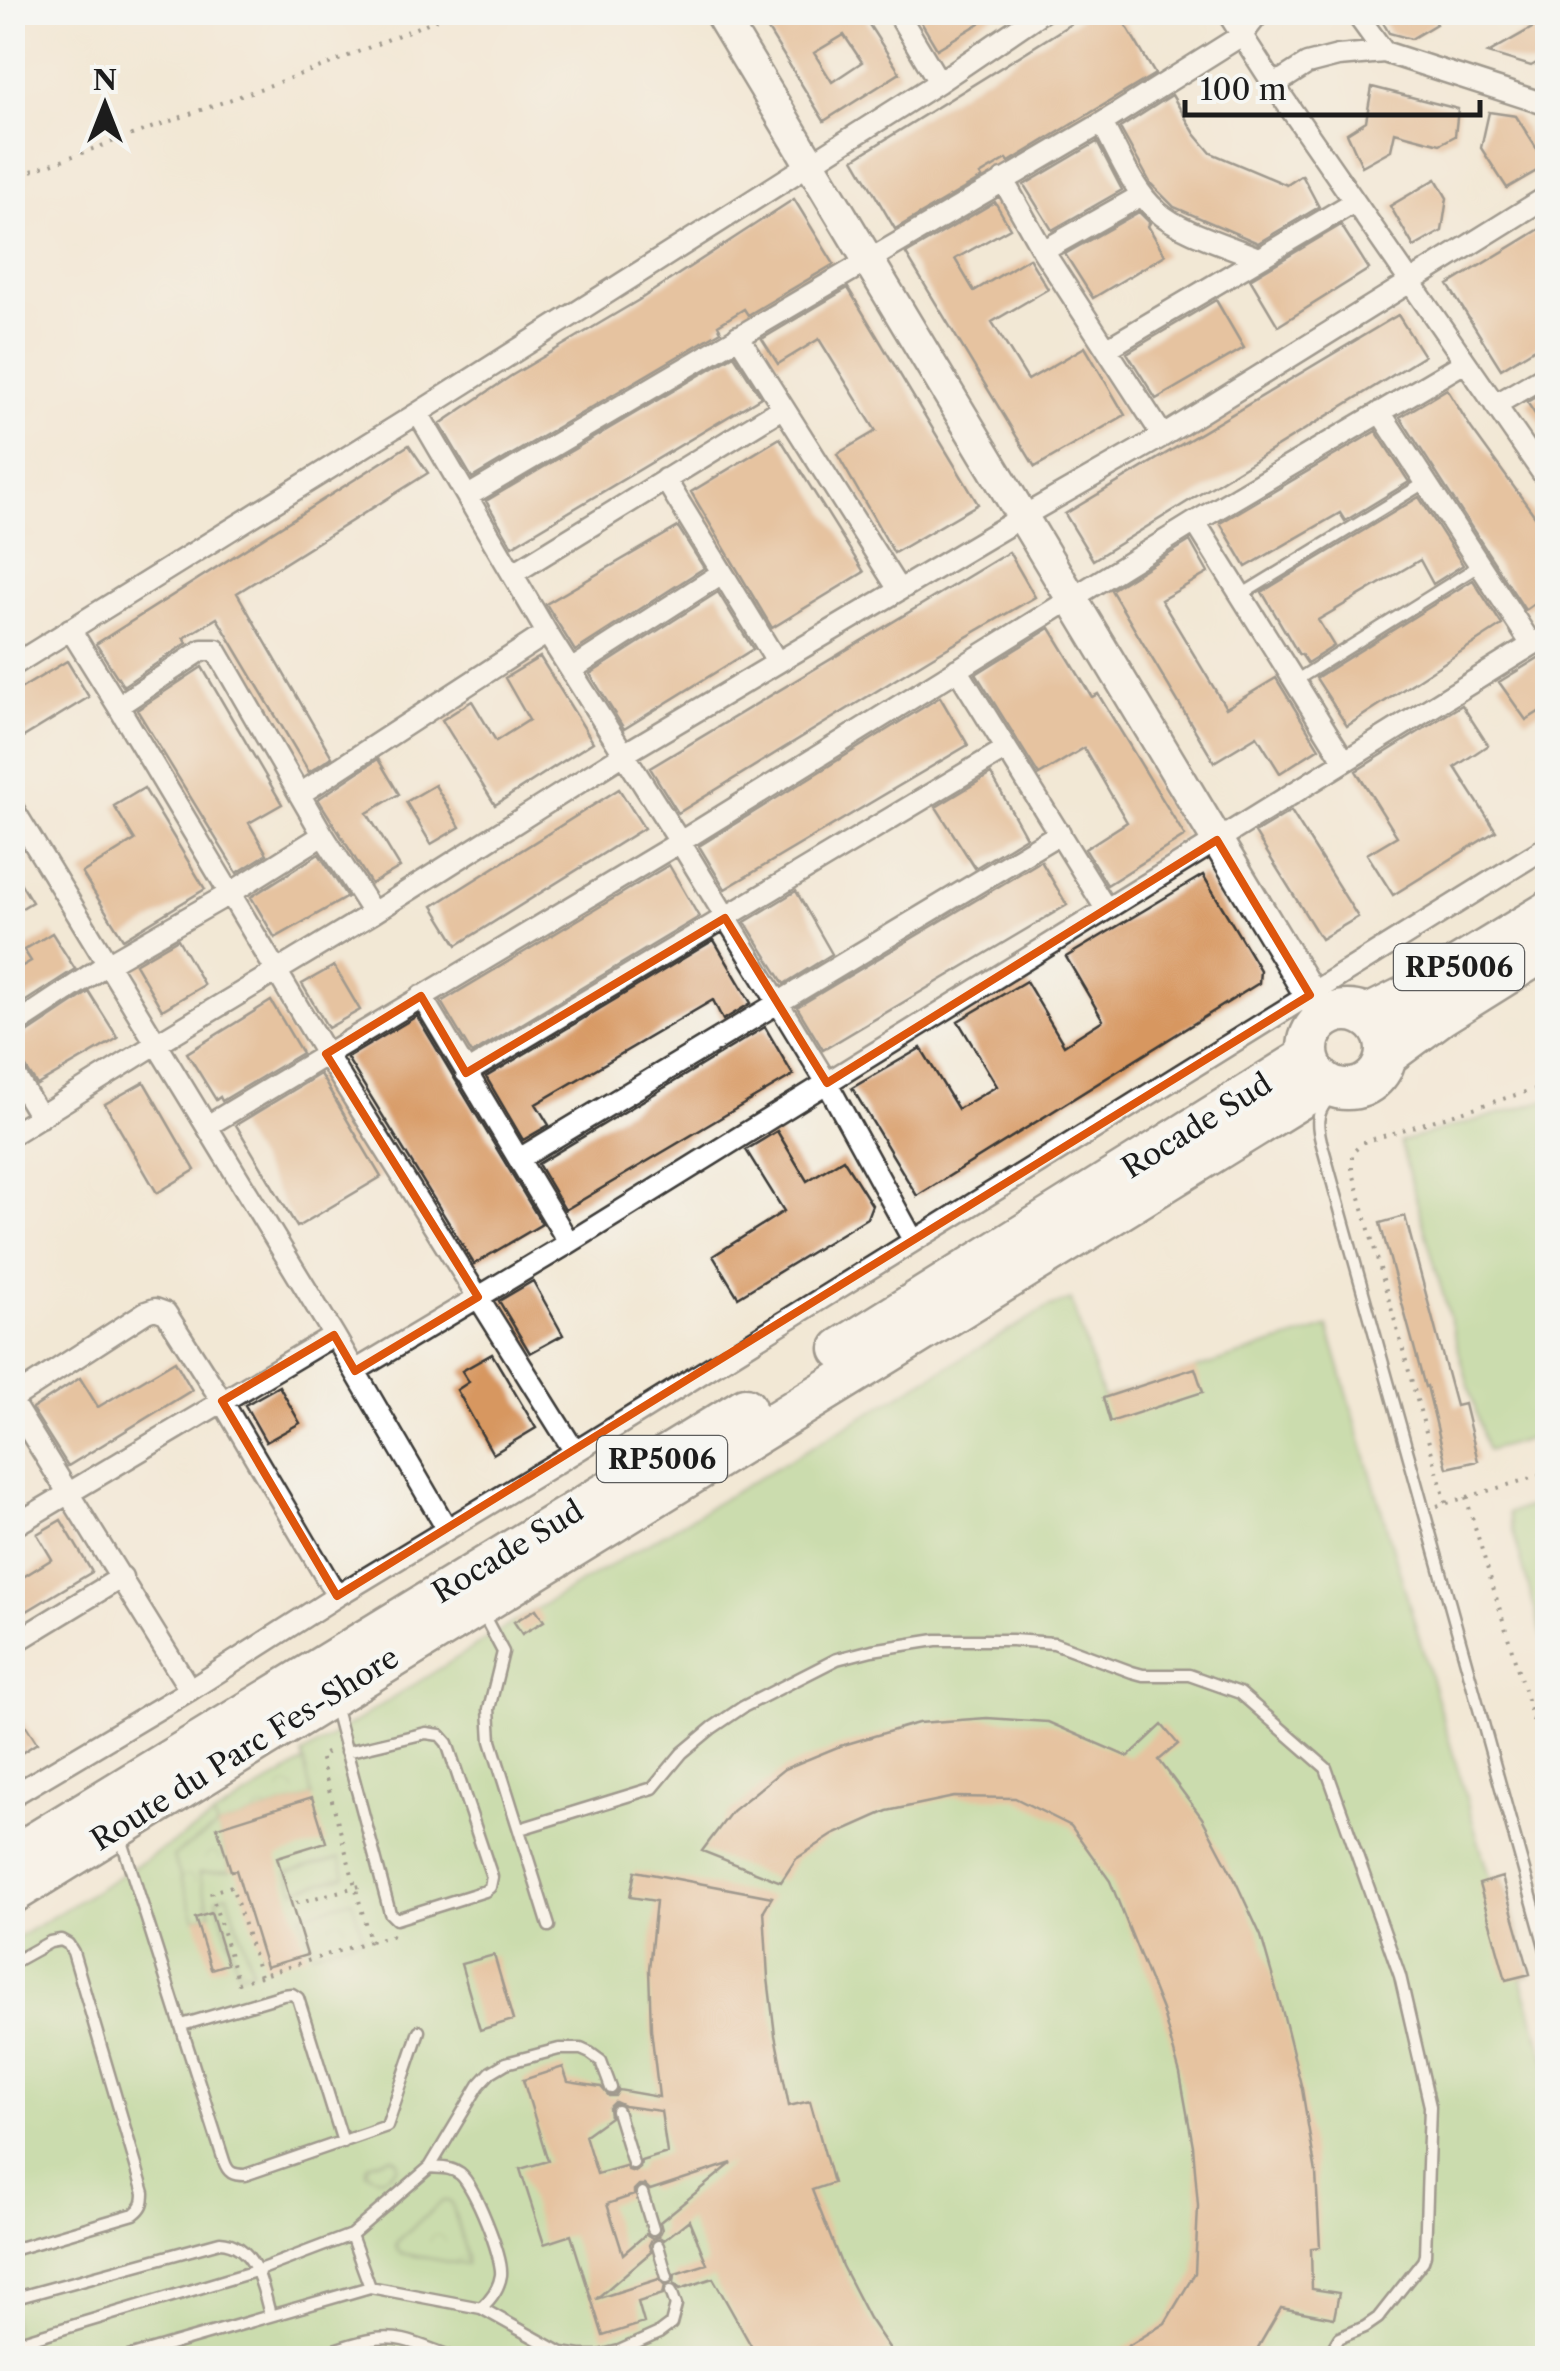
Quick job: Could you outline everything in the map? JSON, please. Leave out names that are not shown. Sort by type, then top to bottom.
[{"type":"highway","name":"RP5006","points":[[1367,1016],[1423,988],[1548,912]]},
{"type":"highway","name":"RP5006","points":[[1387,1055],[1441,1015],[1548,948]]},
{"type":"highway","name":"RP5006","points":[[1317,1006],[1367,1016],[1386,1039],[1387,1055],[1374,1080],[1350,1090],[1324,1076]]},
{"type":"highway","points":[[1317,1006],[1311,1035],[1324,1076]]},
{"type":"highway","name":"Rocade Sud","points":[[478,1604],[1324,1076]]},
{"type":"highway","name":"Rocade Sud","points":[[12,1857],[774,1390],[1324,1076]]},
{"type":"highway","name":"Route du Parc Fes-Shore","points":[[12,1894],[478,1604]]},
{"type":"street","points":[[719,12],[1317,1006]]},
{"type":"street","points":[[897,12],[939,82]]},
{"type":"street","points":[[12,666],[418,413],[939,82],[1042,12]]},
{"type":"street","points":[[1227,12],[1274,86],[1548,481]]},
{"type":"street","points":[[468,496],[1102,123],[1242,35],[1260,12]]},
{"type":"street","points":[[1355,12],[1384,52]]},
{"type":"street","points":[[1274,86],[1307,64],[1338,56],[1384,52],[1546,105]]},
{"type":"street","points":[[1102,123],[1142,195],[1156,211],[1170,222],[1258,258]]},
{"type":"street","points":[[1004,180],[1043,251],[1163,436]]},
{"type":"street","points":[[1043,251],[1142,195]]},
{"type":"street","points":[[12,1134],[624,754],[1163,436],[1548,196]]},
{"type":"street","points":[[1108,348],[1354,202]]},
{"type":"street","points":[[738,336],[899,590]]},
{"type":"street","points":[[208,1126],[1465,362]]},
{"type":"street","points":[[1495,405],[1548,374]]},
{"type":"street","points":[[514,574],[782,408]]},
{"type":"street","points":[[355,1371],[570,1242],[1540,640],[1480,565],[1380,412]]},
{"type":"street","points":[[418,413],[547,633],[826,1082],[913,1240]]},
{"type":"street","points":[[665,479],[777,662]]},
{"type":"street","points":[[1196,522],[1344,760]]},
{"type":"street","points":[[571,670],[722,573]]},
{"type":"street","points":[[70,630],[326,1054],[575,1452]]},
{"type":"street","points":[[300,794],[547,633]]},
{"type":"street","points":[[118,706],[202,650],[216,650],[373,913]]},
{"type":"street","points":[[957,670],[1106,909]]},
{"type":"street","points":[[466,1073],[1006,748]]},
{"type":"street","points":[[12,807],[334,1334],[447,1529]]},
{"type":"street","points":[[519,1159],[1060,834]]},
{"type":"street","points":[[12,1027],[106,964],[230,894],[323,835]]},
{"type":"street","points":[[12,1796],[190,1690],[913,1240],[1317,1006],[1548,846]]},
{"type":"street","points":[[420,996],[570,1242]]},
{"type":"street","points":[[12,1070],[40,1116]]},
{"type":"street","points":[[190,1690],[12,1400],[146,1312],[155,1309],[166,1313],[338,1596]]},
{"type":"street","points":[[12,1526],[334,1334]]},
{"type":"street","points":[[12,1644],[122,1577]]},
{"type":"lane","points":[[1241,595],[1426,482]]},
{"type":"lane","points":[[1295,681],[1480,565]]},
{"type":"lane","points":[[1324,1076],[1317,1127],[1422,1510],[1542,1917],[1548,1957]]},
{"type":"lane","points":[[478,1604],[503,1652],[489,1710],[491,1741],[549,1926]]},
{"type":"lane","points":[[520,1829],[653,1788],[682,1753],[742,1708],[837,1659],[872,1650],[969,1638],[1054,1642],[1132,1672],[1190,1675],[1240,1693],[1326,1768],[1400,1976],[1430,2106],[1425,2255],[1378,2318],[1339,2338],[1327,2358]]},
{"type":"lane","points":[[332,1695],[345,1749],[390,1913],[396,1918],[486,1892],[492,1877],[447,1744],[440,1735],[426,1733],[345,1749]]},
{"type":"lane","points":[[118,1828],[227,2170],[245,2175],[387,2126],[419,2031]]},
{"type":"lane","points":[[12,1963],[61,1940],[73,1952],[144,2202],[134,2214],[12,2250]]},
{"type":"lane","points":[[182,2025],[283,1995],[298,1998],[343,2142]]},
{"type":"lane","points":[[12,2344],[259,2270],[350,2235],[430,2167],[480,2085],[506,2063],[560,2049],[581,2049],[601,2061],[611,2088]]},
{"type":"lane","points":[[618,2112],[633,2163]]},
{"type":"lane","points":[[430,2167],[450,2168],[469,2183],[501,2262],[496,2290],[480,2308]]},
{"type":"lane","points":[[642,2192],[652,2228]]},
{"type":"lane","points":[[350,2235],[370,2286]]},
{"type":"lane","points":[[12,2299],[230,2242],[259,2270],[270,2315]]},
{"type":"lane","points":[[658,2246],[667,2277]]},
{"type":"lane","points":[[125,2358],[370,2286],[480,2308],[562,2353],[598,2356],[619,2351],[672,2324],[676,2304],[672,2292]]},
{"type":"lane","points":[[310,2358],[385,2338],[404,2340],[456,2358]]},
{"type":"path","points":[[12,178],[329,64],[454,12]]},
{"type":"path","points":[[1446,1503],[1352,1169],[1352,1153],[1364,1142],[1548,1085]]},
{"type":"path","points":[[1422,1510],[1548,1473]]},
{"type":"path","points":[[1466,1497],[1548,1770]]},
{"type":"path","points":[[345,1749],[320,1756],[370,1942]]},
{"type":"path","points":[[296,1903],[381,1880]]},
{"type":"path","points":[[260,1976],[232,1886],[211,1892],[238,1984],[390,1936],[396,1918]]},
{"type":"highlighted area","points":[[1217,840],[1310,995],[337,1596],[222,1401],[334,1335],[355,1371],[478,1297],[326,1054],[421,996],[466,1073],[725,918],[827,1083]]},
{"type":"green space","points":[[1547,1100],[1547,1434],[1487,1451],[1400,1142]]},
{"type":"green space","points":[[1071,1300],[1103,1398],[1328,1327],[1490,1880],[1502,1877],[1530,1974],[1521,1977],[1548,2068],[1547,2358],[13,2358],[13,1941],[304,1762],[302,1755],[514,1622],[1049,1307]]},
{"type":"green space","points":[[1548,1502],[1547,1653],[1508,1513]]},
{"type":"green space","points":[[304,1762],[312,1797],[218,1827],[231,1871],[199,1873],[211,1913],[195,1918],[173,1856],[217,1827],[213,1817]]},
{"type":"green space","points":[[340,1858],[345,1876],[294,1890],[288,1872]]},
{"type":"green space","points":[[228,1894],[252,1970],[239,1974],[216,1898]]},
{"type":"green space","points":[[352,1900],[363,1937],[312,1952],[301,1915]]},
{"type":"green space","points":[[392,2157],[398,2161],[398,2167],[390,2174],[379,2178],[366,2173],[370,2163]]},
{"type":"green space","points":[[443,2201],[452,2204],[466,2265],[397,2250],[396,2243],[401,2237]]},
{"type":"building","points":[[757,12],[861,12],[900,73],[824,121]],"holes":[[[844,35],[862,62],[832,82],[814,53]]]},
{"type":"building","points":[[915,12],[998,12],[937,49]]},
{"type":"building","points":[[1090,12],[1118,12],[1155,74],[895,229],[854,159]]},
{"type":"building","points":[[1377,12],[1429,12],[1436,24],[1411,39],[1389,33]]},
{"type":"building","points":[[1548,19],[1548,57],[1531,66],[1488,53]]},
{"type":"building","points":[[1372,87],[1458,109],[1455,136],[1440,144],[1395,132],[1391,150],[1362,166],[1347,133],[1366,121]]},
{"type":"building","points":[[1172,95],[1211,153],[1287,185],[1302,175],[1319,207],[1258,243],[1174,207],[1151,184],[1120,128]]},
{"type":"building","points":[[1489,112],[1516,116],[1547,165],[1507,188],[1481,148]]},
{"type":"building","points":[[1097,142],[1122,190],[1052,230],[1024,185]]},
{"type":"building","points":[[1436,179],[1447,198],[1442,231],[1414,247],[1390,206]]},
{"type":"building","points":[[794,199],[834,264],[748,315],[744,309],[718,325],[721,331],[472,478],[440,424]]},
{"type":"building","points":[[995,202],[1010,228],[955,259],[974,291],[1029,258],[1048,289],[992,322],[1028,380],[1085,347],[1125,415],[1035,467],[906,254]]},
{"type":"building","points":[[1139,212],[1150,223],[1148,226],[1165,255],[1093,298],[1065,254]]},
{"type":"building","points":[[1548,224],[1548,340],[1501,369],[1448,285]]},
{"type":"building","points":[[1341,225],[1369,269],[1278,326],[1250,279]]},
{"type":"building","points":[[848,288],[978,504],[894,553],[837,454],[876,431],[819,339],[778,364],[762,339]]},
{"type":"building","points":[[1216,300],[1244,348],[1156,399],[1127,353]]},
{"type":"building","points":[[1398,315],[1424,356],[1093,560],[1065,514]]},
{"type":"building","points":[[734,355],[761,397],[512,546],[486,501]]},
{"type":"building","points":[[1447,389],[1548,534],[1548,594],[1525,610],[1400,417]]},
{"type":"building","points":[[1548,390],[1548,434],[1527,402]]},
{"type":"building","points":[[1376,431],[1409,482],[1345,521],[1340,513],[1246,567],[1220,523]]},
{"type":"building","points":[[780,438],[864,572],[772,628],[691,492]]},
{"type":"building","points":[[409,445],[428,473],[237,593],[332,757],[309,772],[217,618],[184,638],[187,643],[123,686],[96,644]]},
{"type":"building","points":[[1419,497],[1463,565],[1433,584],[1420,560],[1318,620],[1334,646],[1307,663],[1262,592]]},
{"type":"building","points":[[678,527],[704,568],[575,651],[546,604]]},
{"type":"building","points":[[1190,541],[1208,573],[1161,600],[1226,708],[1276,678],[1319,748],[1280,773],[1257,736],[1214,762],[1111,590]]},
{"type":"building","points":[[1009,552],[1035,597],[678,813],[650,768]]},
{"type":"building","points":[[1473,580],[1502,625],[1347,726],[1316,678]]},
{"type":"building","points":[[718,592],[753,649],[624,729],[590,674]]},
{"type":"building","points":[[1050,628],[1092,697],[1098,694],[1185,836],[1107,885],[1085,849],[1127,822],[1084,748],[1039,775],[976,674]]},
{"type":"building","points":[[1548,652],[1548,706],[1526,720],[1499,682]]},
{"type":"building","points":[[540,657],[593,742],[495,805],[442,720],[472,701],[496,741],[529,720],[505,678]]},
{"type":"building","points":[[67,661],[89,697],[12,744],[12,694]]},
{"type":"building","points":[[202,667],[282,804],[249,823],[267,854],[237,873],[137,710]]},
{"type":"building","points":[[940,697],[968,745],[725,889],[699,846]]},
{"type":"building","points":[[1462,705],[1488,745],[1455,767],[1496,831],[1393,895],[1367,854],[1397,836],[1356,771]]},
{"type":"building","points":[[378,759],[399,794],[367,813],[400,867],[371,884],[318,799]]},
{"type":"building","points":[[991,774],[1026,837],[975,868],[936,807]]},
{"type":"building","points":[[435,785],[460,827],[431,844],[406,802]]},
{"type":"building","points":[[144,788],[205,889],[123,939],[82,873],[135,840],[114,806]]},
{"type":"building","points":[[619,789],[644,828],[457,945],[433,906]]},
{"type":"building","points":[[1291,811],[1358,917],[1321,939],[1255,833]]},
{"type":"building","points":[[319,854],[347,897],[275,938],[251,897]]},
{"type":"building","points":[[1041,861],[1067,905],[823,1050],[797,1007]]},
{"type":"building","points":[[669,865],[699,917],[472,1054],[441,1002]]},
{"type":"building","points":[[12,869],[32,902],[12,914]]},
{"type":"building","points":[[1203,875],[1260,970],[1259,983],[917,1196],[852,1088],[921,1048],[958,1109],[997,1086],[958,1021],[1026,981],[1064,1045],[1103,1020],[1066,957]]},
{"type":"building","points":[[796,891],[832,954],[784,984],[745,922]]},
{"type":"building","points":[[52,933],[75,969],[12,1010],[12,972],[31,961],[24,950]]},
{"type":"building","points":[[178,939],[204,985],[162,1010],[135,964]]},
{"type":"building","points":[[714,940],[751,1003],[723,1020],[713,1000],[536,1104],[549,1125],[523,1140],[486,1077]]},
{"type":"building","points":[[334,966],[360,1010],[328,1028],[302,984]]},
{"type":"building","points":[[89,992],[118,1038],[37,1085],[12,1041]]},
{"type":"building","points":[[271,1001],[302,1053],[222,1101],[220,1097],[216,1100],[187,1053]]},
{"type":"building","points":[[417,1016],[542,1224],[474,1264],[347,1058]]},
{"type":"building","points":[[765,1027],[793,1075],[565,1210],[538,1164]]},
{"type":"building","points":[[320,1074],[381,1177],[297,1227],[236,1125]]},
{"type":"building","points":[[144,1082],[195,1170],[157,1193],[105,1104]]},
{"type":"building","points":[[777,1131],[807,1181],[843,1159],[872,1205],[867,1218],[738,1297],[713,1256],[784,1211],[746,1150]]},
{"type":"building","points":[[1405,1216],[1456,1406],[1464,1404],[1478,1461],[1447,1468],[1380,1223]]},
{"type":"building","points":[[533,1281],[563,1335],[530,1353],[499,1301]]},
{"type":"building","points":[[492,1354],[536,1428],[493,1454],[457,1390],[469,1382],[462,1371]]},
{"type":"building","points":[[175,1361],[192,1390],[68,1466],[32,1409],[80,1378],[98,1407]]},
{"type":"building","points":[[1195,1368],[1203,1392],[1110,1422],[1103,1398]]},
{"type":"building","points":[[279,1386],[300,1423],[266,1442],[245,1405]]},
{"type":"building","points":[[61,1520],[92,1572],[12,1620],[12,1584],[52,1559],[37,1534]]},
{"type":"building","points":[[536,1609],[544,1621],[522,1634],[514,1622]]},
{"type":"building","points":[[12,1704],[37,1743],[12,1759]]},
{"type":"building","points":[[987,1718],[1048,1722],[1128,1757],[1162,1725],[1178,1744],[1159,1760],[1202,1818],[1234,1878],[1261,1936],[1284,2017],[1302,2089],[1316,2173],[1320,2247],[1311,2248],[1312,2289],[1339,2293],[1334,2318],[1281,2308],[1252,2358],[1109,2358],[1165,2323],[1195,2273],[1198,2206],[1193,2146],[1180,2074],[1162,2010],[1110,1881],[1071,1826],[1015,1798],[954,1797],[887,1811],[833,1835],[796,1859],[781,1882],[702,1851],[732,1811],[784,1769],[840,1746],[918,1723]]},
{"type":"building","points":[[312,1797],[326,1842],[277,1857],[307,1955],[266,1967],[236,1870],[231,1871],[217,1827]]},
{"type":"building","points":[[635,1871],[772,1897],[764,1910],[768,1978],[789,2106],[810,2101],[833,2183],[812,2190],[842,2266],[890,2349],[880,2358],[758,2358],[713,2278],[680,2289],[674,2283],[675,2274],[707,2264],[689,2220],[664,2240],[652,2239],[651,2252],[596,2299],[659,2279],[665,2285],[663,2294],[638,2302],[644,2323],[603,2336],[571,2235],[544,2244],[520,2169],[548,2161],[523,2080],[563,2067],[568,2082],[601,2087],[609,2096],[615,2096],[619,2090],[659,2097],[649,1969],[656,1901],[630,1897]],"holes":[[[615,2102],[661,2111],[667,2153],[641,2161],[635,2172],[625,2166],[597,2174],[585,2135],[610,2117],[609,2108]],[[732,2163],[660,2222],[659,2236],[652,2238],[646,2234],[623,2254],[607,2204],[634,2195],[639,2185],[650,2190]]]},
{"type":"building","points":[[1502,1877],[1530,1974],[1506,1980],[1479,1884]]},
{"type":"building","points":[[211,1913],[227,1964],[211,1969],[195,1918]]},
{"type":"building","points":[[494,1955],[513,2020],[480,2030],[461,1964]]}]
